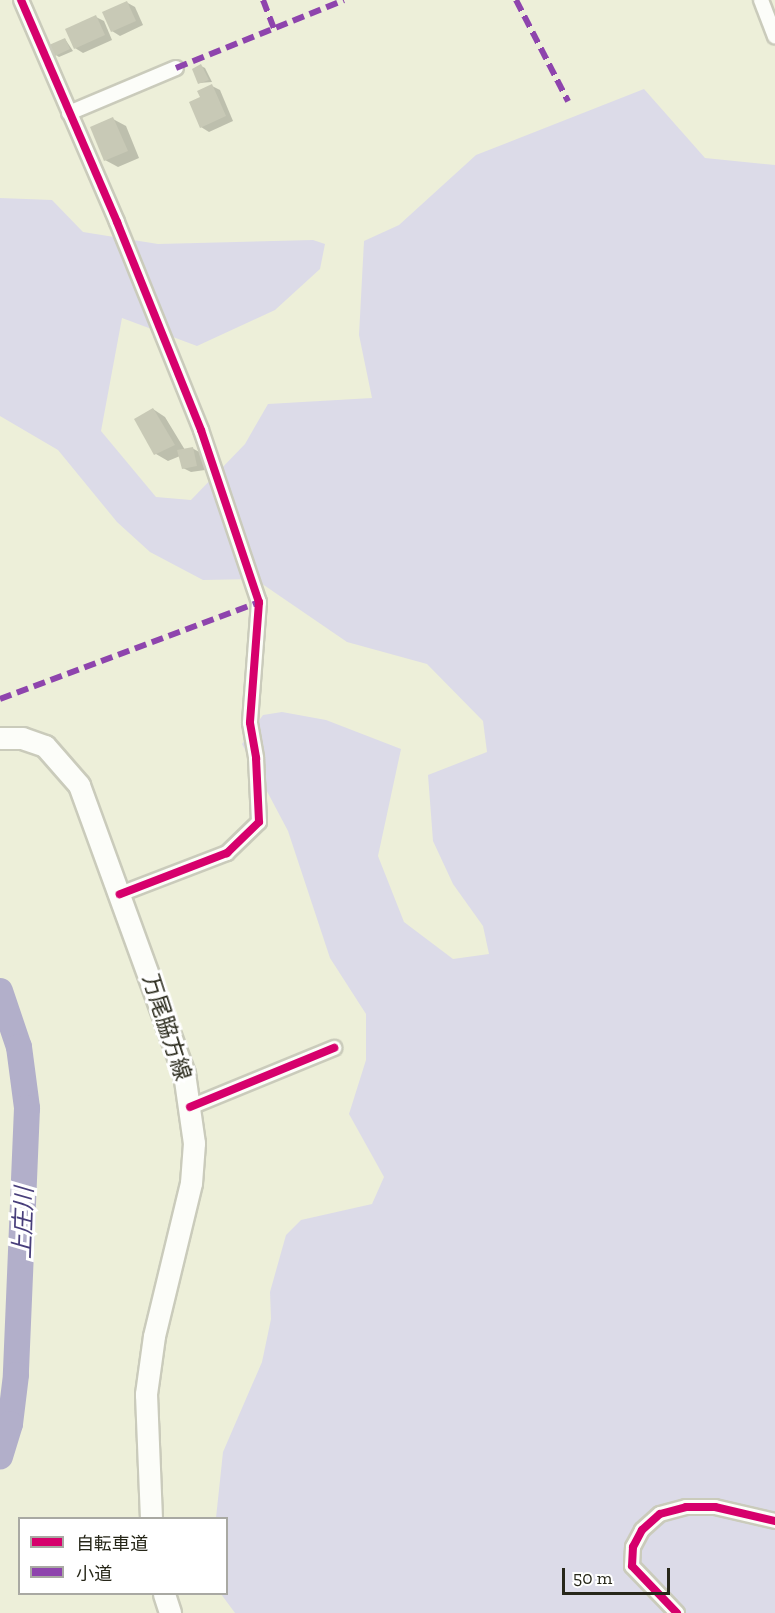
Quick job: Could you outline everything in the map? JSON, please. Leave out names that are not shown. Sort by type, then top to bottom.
[{"type":"main road","name":"万尾脇方線","points":[[0,738],[22,738],[45,746],[66,766],[79,785],[176,1042],[190,1107],[194,1143],[191,1183],[154,1336],[146,1394],[151,1517]]},
{"type":"main road","points":[[165,1595],[170,1613]]},
{"type":"street","points":[[21,0],[201,430],[259,602],[250,723],[256,758],[259,822],[227,853],[120,894]]},
{"type":"street","points":[[761,0],[775,36]]},
{"type":"street","points":[[69,113],[176,68]]},
{"type":"street","points":[[190,1107],[334,1048]]},
{"type":"street","points":[[677,1613],[632,1566],[633,1547],[642,1530],[660,1514],[686,1507],[715,1507],[775,1521]]},
{"type":"shaded area","points":[[644,89],[705,158],[775,165],[775,1613],[235,1613],[222,1595],[228,1595],[228,1517],[216,1517],[223,1452],[262,1362],[271,1319],[270,1292],[286,1235],[301,1220],[372,1204],[384,1177],[349,1114],[366,1060],[366,1014],[330,958],[288,831],[242,744],[263,715],[282,712],[326,720],[401,749],[378,856],[404,922],[453,959],[489,954],[483,926],[453,884],[433,841],[428,775],[487,752],[483,721],[427,664],[347,642],[255,579],[203,580],[150,552],[117,522],[58,450],[0,416],[0,198],[52,200],[83,232],[158,244],[313,240],[325,244],[320,269],[275,310],[197,346],[122,318],[101,431],[156,497],[191,500],[245,444],[268,404],[372,398],[359,335],[364,241],[399,225],[476,155]]},
{"type":"building","points":[[127,1],[136,21],[111,32],[102,12]]},
{"type":"building","points":[[96,15],[105,35],[74,49],[65,29]]},
{"type":"building","points":[[65,38],[70,49],[55,56],[49,45]]},
{"type":"building","points":[[201,64],[209,80],[198,84],[192,69]]},
{"type":"building","points":[[212,84],[226,116],[200,128],[189,102],[200,97],[197,91]]},
{"type":"building","points":[[113,117],[128,151],[104,161],[90,127]]},
{"type":"building","points":[[153,408],[175,445],[154,455],[134,419]]},
{"type":"building","points":[[193,447],[197,466],[182,469],[177,450]]},
{"type":"waterway","name":"上庄川","points":[[0,991],[19,1047],[27,1108],[16,1375],[10,1424],[0,1457]]},
{"type":"marked path","points":[[263,0],[274,28]]},
{"type":"marked path","points":[[176,68],[344,0]]},
{"type":"marked path","points":[[516,0],[568,101]]},
{"type":"marked path","points":[[0,699],[259,602]]},
{"type":"cycle path","points":[[21,0],[117,222],[201,430],[259,602],[250,723],[256,758],[259,822],[227,853],[120,894]]},
{"type":"cycle path","points":[[190,1107],[334,1048]]},
{"type":"cycle path","points":[[677,1613],[632,1566],[633,1547],[642,1530],[660,1514],[686,1507],[715,1507],[775,1521]]}]
